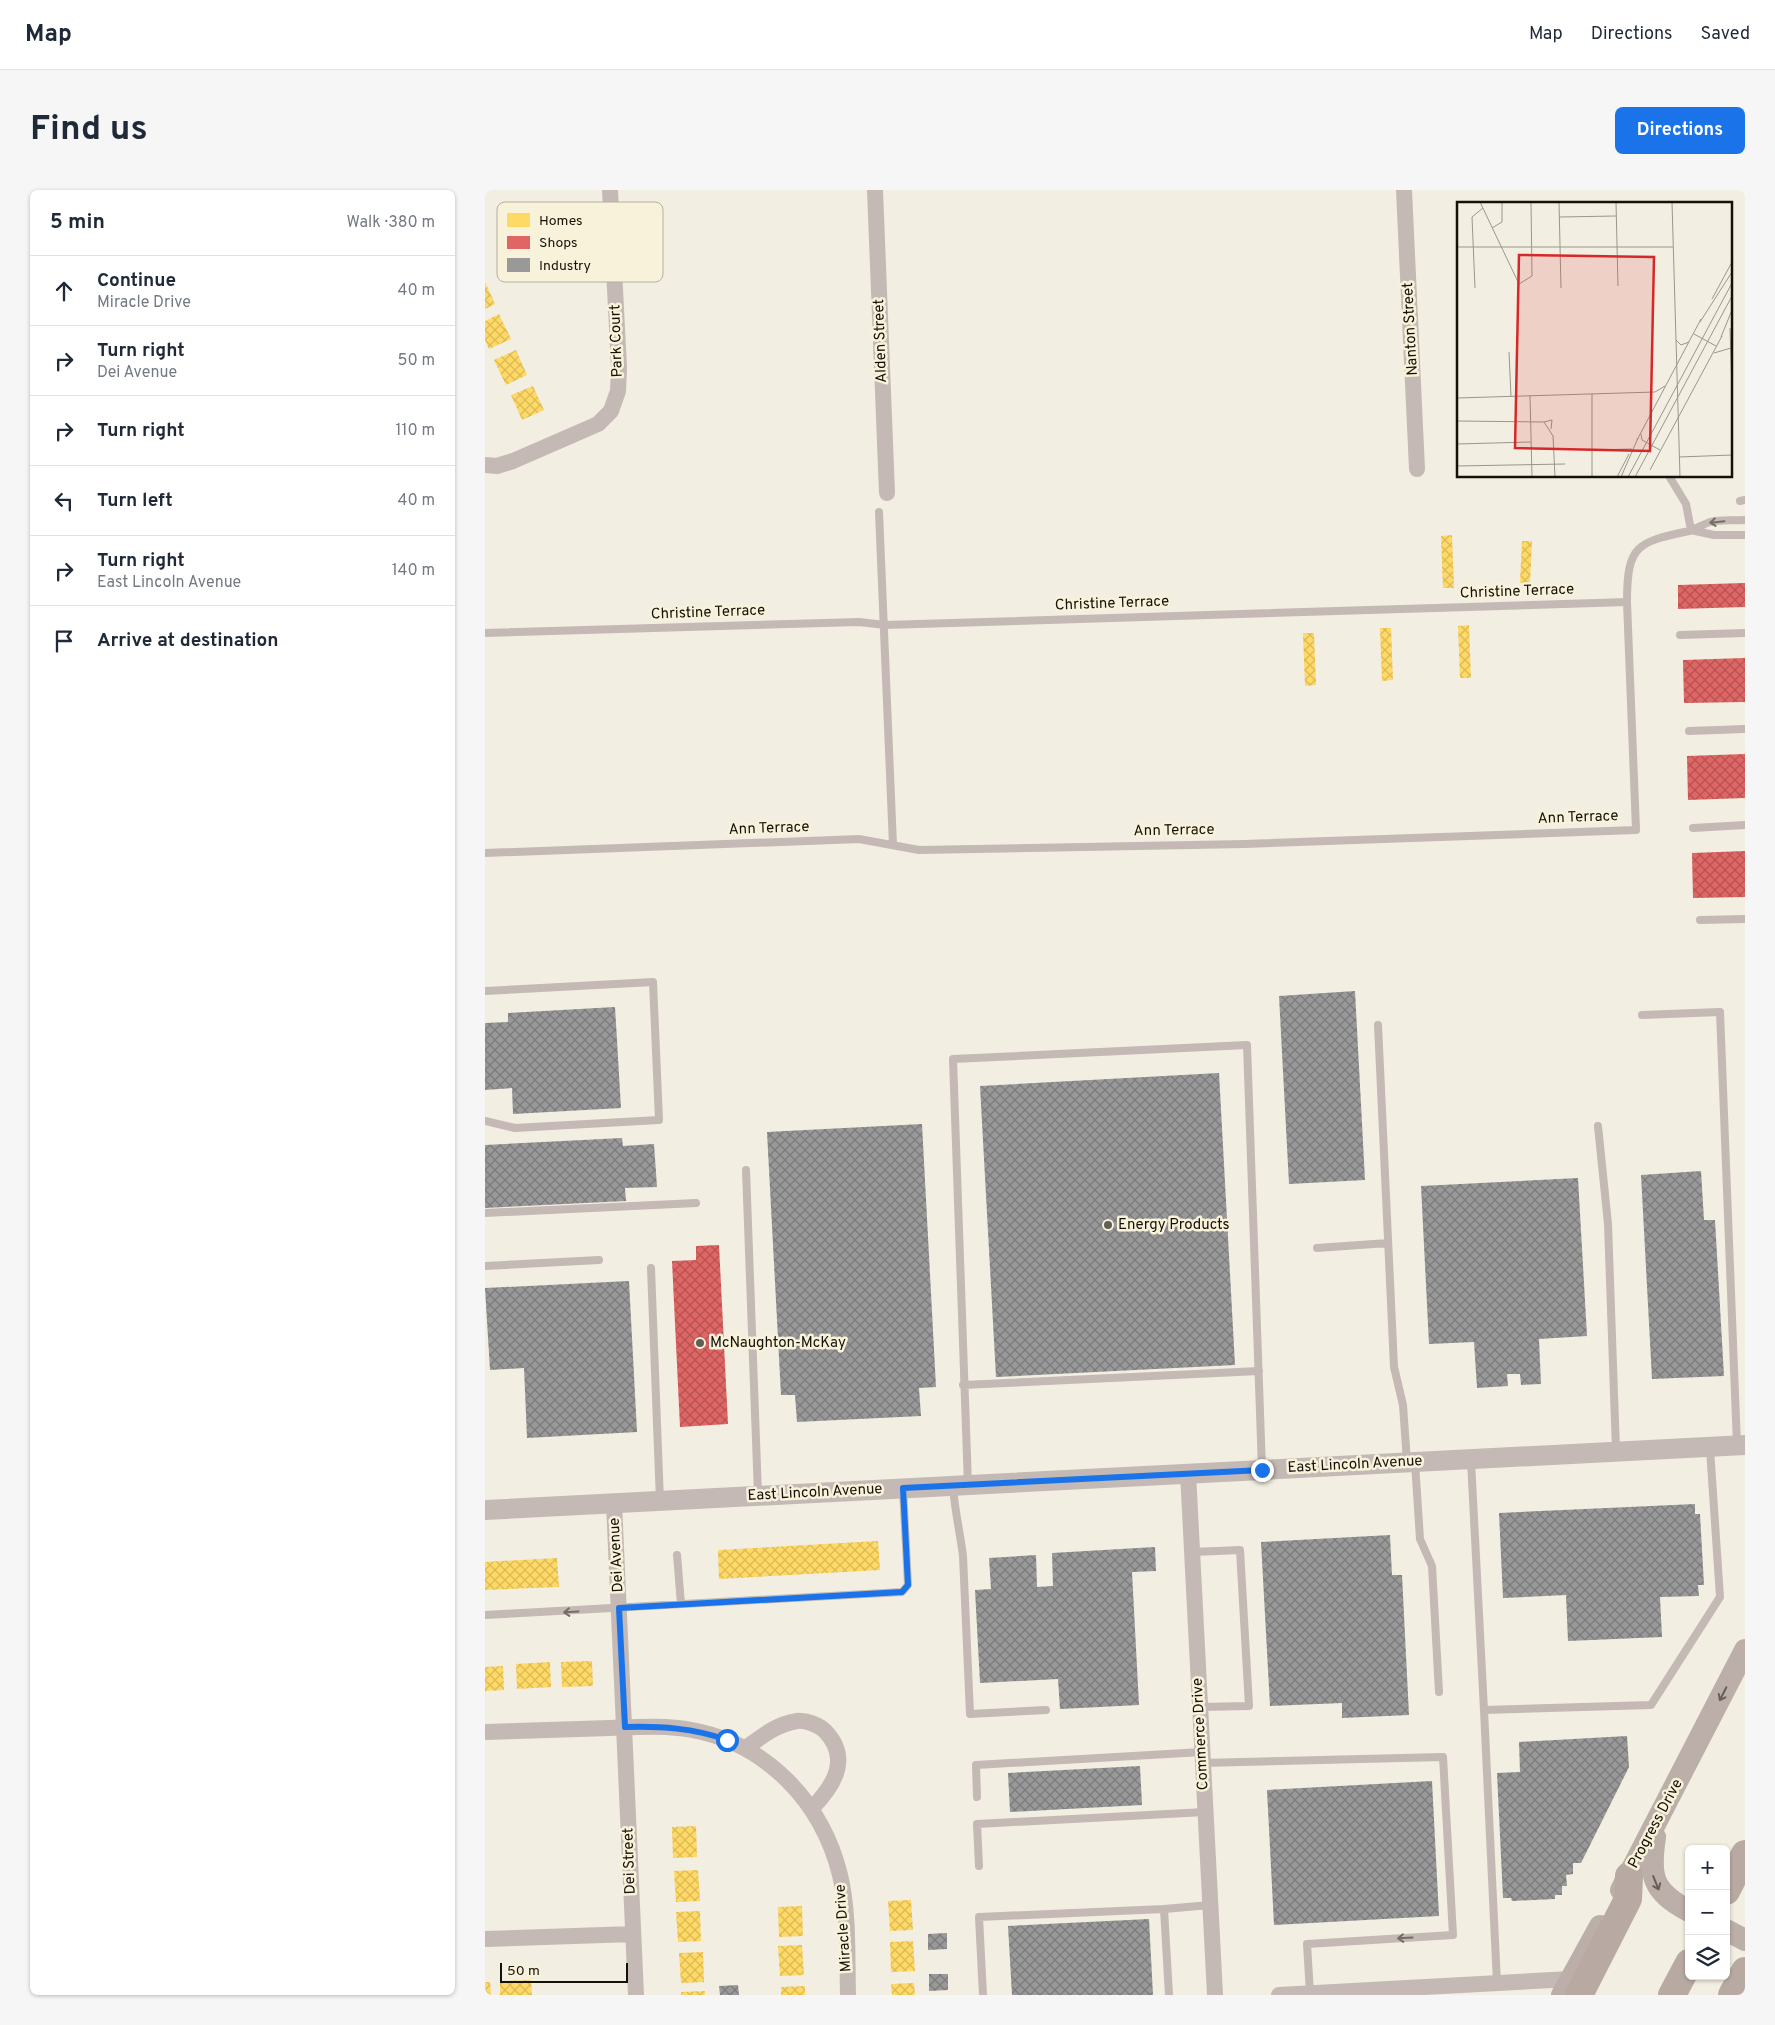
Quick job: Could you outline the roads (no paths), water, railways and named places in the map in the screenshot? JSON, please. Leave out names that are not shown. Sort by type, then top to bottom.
[{"type":"highway","points":[[1727,1890],[1745,1854]]},
{"type":"highway","points":[[1570,1990],[1628,1898],[1629,1876]]},
{"type":"highway","points":[[1672,1995],[1685,1971]]},
{"type":"highway","points":[[1732,1995],[1745,1971]]},
{"type":"main road","name":"Progress Drive","points":[[1629,1876],[1745,1650]]},
{"type":"main road","points":[[1656,1824],[1652,1872],[1658,1889],[1680,1906]]},
{"type":"main road","points":[[1730,1932],[1745,1940]]},
{"type":"street","name":"Alden Street","points":[[875,190],[887,493]]},
{"type":"street","name":"Nanton Street","points":[[1404,190],[1417,469]]},
{"type":"street","name":"Park Court","points":[[485,466],[497,466],[513,461],[599,424],[611,411],[618,391],[619,368],[615,282]]},
{"type":"street","name":"East Lincoln Avenue","points":[[485,1510],[1741,1445]]},
{"type":"street","name":"Commerce Drive","points":[[1188,1473],[1215,1995]]},
{"type":"street","name":"Dei Avenue","points":[[614,1503],[625,1727]]},
{"type":"street","points":[[747,1748],[772,1729],[785,1724],[799,1721],[823,1728],[832,1738],[837,1749],[838,1770],[831,1786],[811,1808]]},
{"type":"street","name":"Dei Street","points":[[625,1727],[635,1995]]},
{"type":"street","name":"Miracle Drive","points":[[485,1732],[662,1727],[692,1730],[747,1748],[785,1777],[811,1808],[830,1844],[840,1876],[845,1915],[848,1995]]},
{"type":"street","points":[[485,1940],[633,1934]]},
{"type":"street","points":[[1279,1995],[1489,1988],[1570,1990]]},
{"type":"lane","points":[[1670,478],[1686,504],[1691,530]]},
{"type":"lane","points":[[879,512],[893,846]]},
{"type":"lane","points":[[1627,602],[1627,576],[1636,551],[1653,538],[1691,530],[1712,522],[1745,520]]},
{"type":"lane","points":[[1691,530],[1714,536],[1745,535]]},
{"type":"lane","name":"Christine Terrace","points":[[485,633],[859,622],[885,625],[1627,602]]},
{"type":"lane","name":"Ann Terrace","points":[[485,853],[859,840],[919,850],[1186,845],[1636,830],[1627,602]]},
{"type":"lane","points":[[1680,635],[1745,633]]},
{"type":"lane","points":[[1689,731],[1745,729]]},
{"type":"lane","points":[[1693,828],[1745,825]]},
{"type":"lane","points":[[1700,920],[1745,919]]},
{"type":"lane","points":[[485,991],[653,982],[659,1120],[515,1128],[485,1122]]},
{"type":"lane","points":[[1642,1015],[1719,1012],[1741,1445]]},
{"type":"lane","points":[[1378,1025],[1394,1367],[1403,1405],[1419,1539],[1432,1566],[1439,1692]]},
{"type":"lane","points":[[1046,1710],[970,1714],[963,1556],[955,1517],[961,1485],[963,1386],[953,1059],[1247,1045],[1262,1470]]},
{"type":"lane","points":[[1598,1126],[1608,1224],[1616,1452]]},
{"type":"lane","points":[[746,1170],[758,1496]]},
{"type":"lane","points":[[485,1213],[696,1203]]},
{"type":"lane","points":[[1317,1248],[1388,1243]]},
{"type":"lane","points":[[485,1266],[599,1260]]},
{"type":"lane","points":[[651,1268],[661,1501]]},
{"type":"lane","points":[[963,1386],[1259,1371]]},
{"type":"lane","points":[[1484,1710],[1651,1705],[1720,1597],[1710,1447]]},
{"type":"lane","points":[[1471,1459],[1484,1710],[1489,1988]]},
{"type":"lane","points":[[485,1616],[902,1592],[908,1585],[903,1488]]},
{"type":"lane","points":[[1193,1552],[1241,1550],[1249,1706],[1200,1707]]},
{"type":"lane","points":[[677,1555],[681,1604]]},
{"type":"lane","points":[[977,1797],[976,1765],[1202,1757],[1443,1757],[1453,1936],[1307,1944],[1310,1993]]},
{"type":"lane","points":[[979,1866],[977,1824],[1205,1812]]},
{"type":"lane","points":[[983,1995],[979,1917],[1164,1909],[1210,1905]]},
{"type":"lane","points":[[1164,1909],[1169,1995]]},
{"type":"place","name":"Energy Products","points":[[1108,1225]]},
{"type":"place","name":"McNaughton-McKay","points":[[700,1343]]}]
